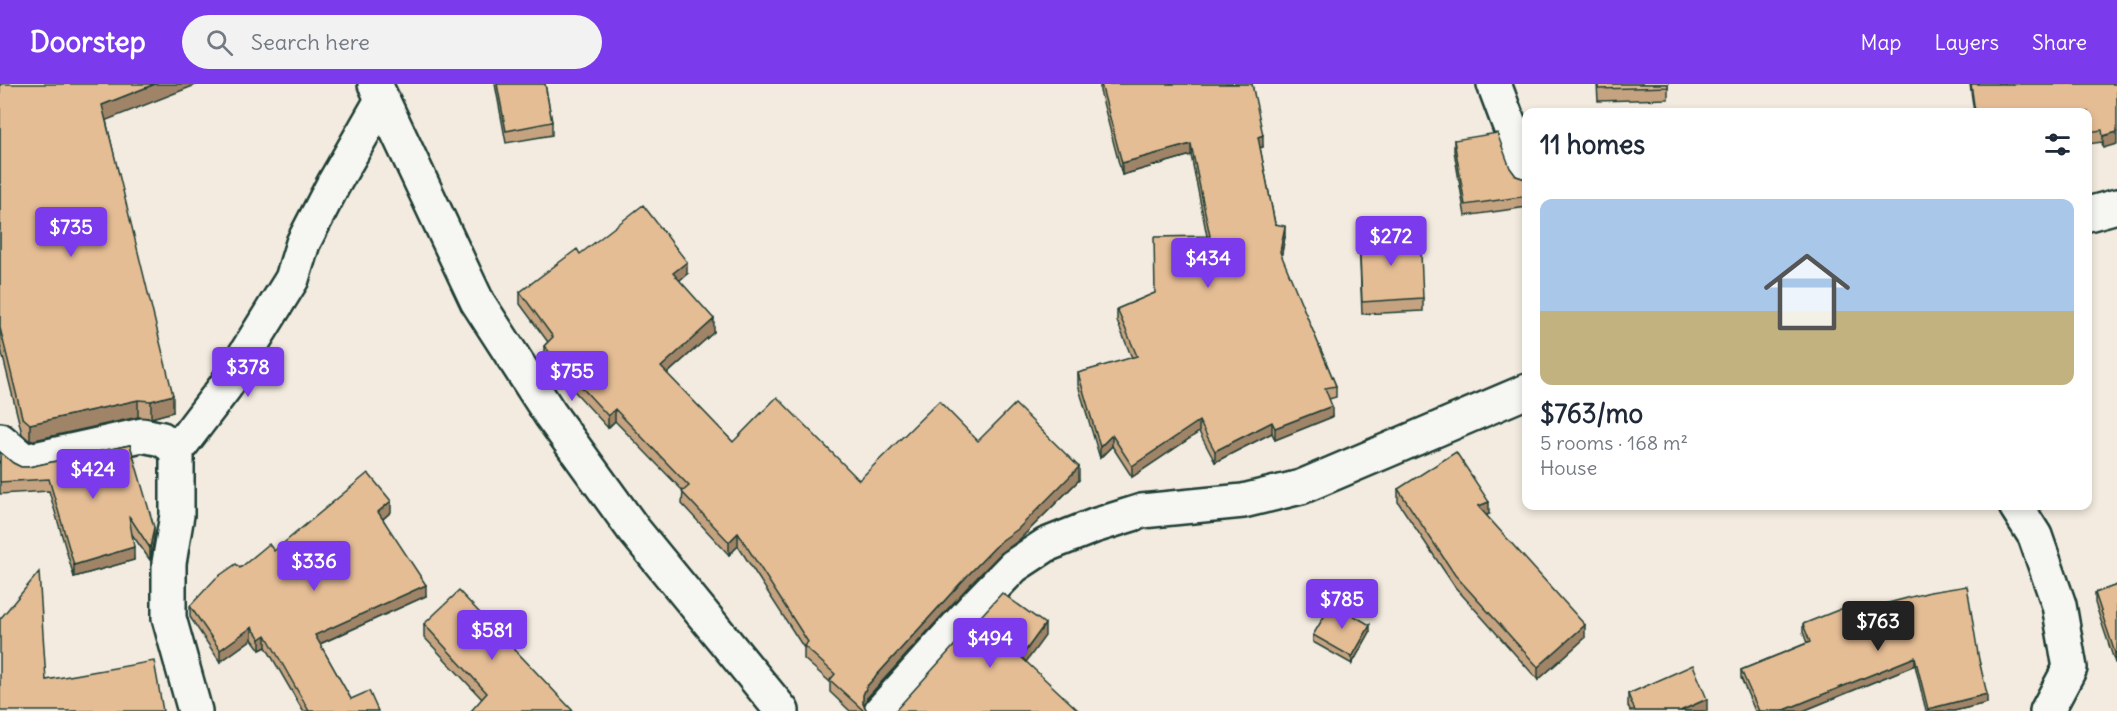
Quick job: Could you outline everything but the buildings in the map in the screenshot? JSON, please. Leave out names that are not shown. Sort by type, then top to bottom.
[{"type":"street","points":[[1494,84],[1522,159]]},
{"type":"street","points":[[195,711],[169,618],[170,563],[177,515],[177,450],[225,387],[292,279],[303,243],[378,92]]},
{"type":"street","points":[[378,92],[477,301],[550,414],[633,530],[782,711]]},
{"type":"street","points":[[2092,213],[2117,206]]},
{"type":"street","points":[[881,711],[978,602],[1014,566],[1046,544],[1142,511],[1243,501],[1301,487],[1522,393]]},
{"type":"street","points":[[0,440],[25,461],[142,435],[162,439],[177,450]]},
{"type":"street","points":[[2019,510],[2035,536],[2059,605],[2070,668],[2047,711]]}]
